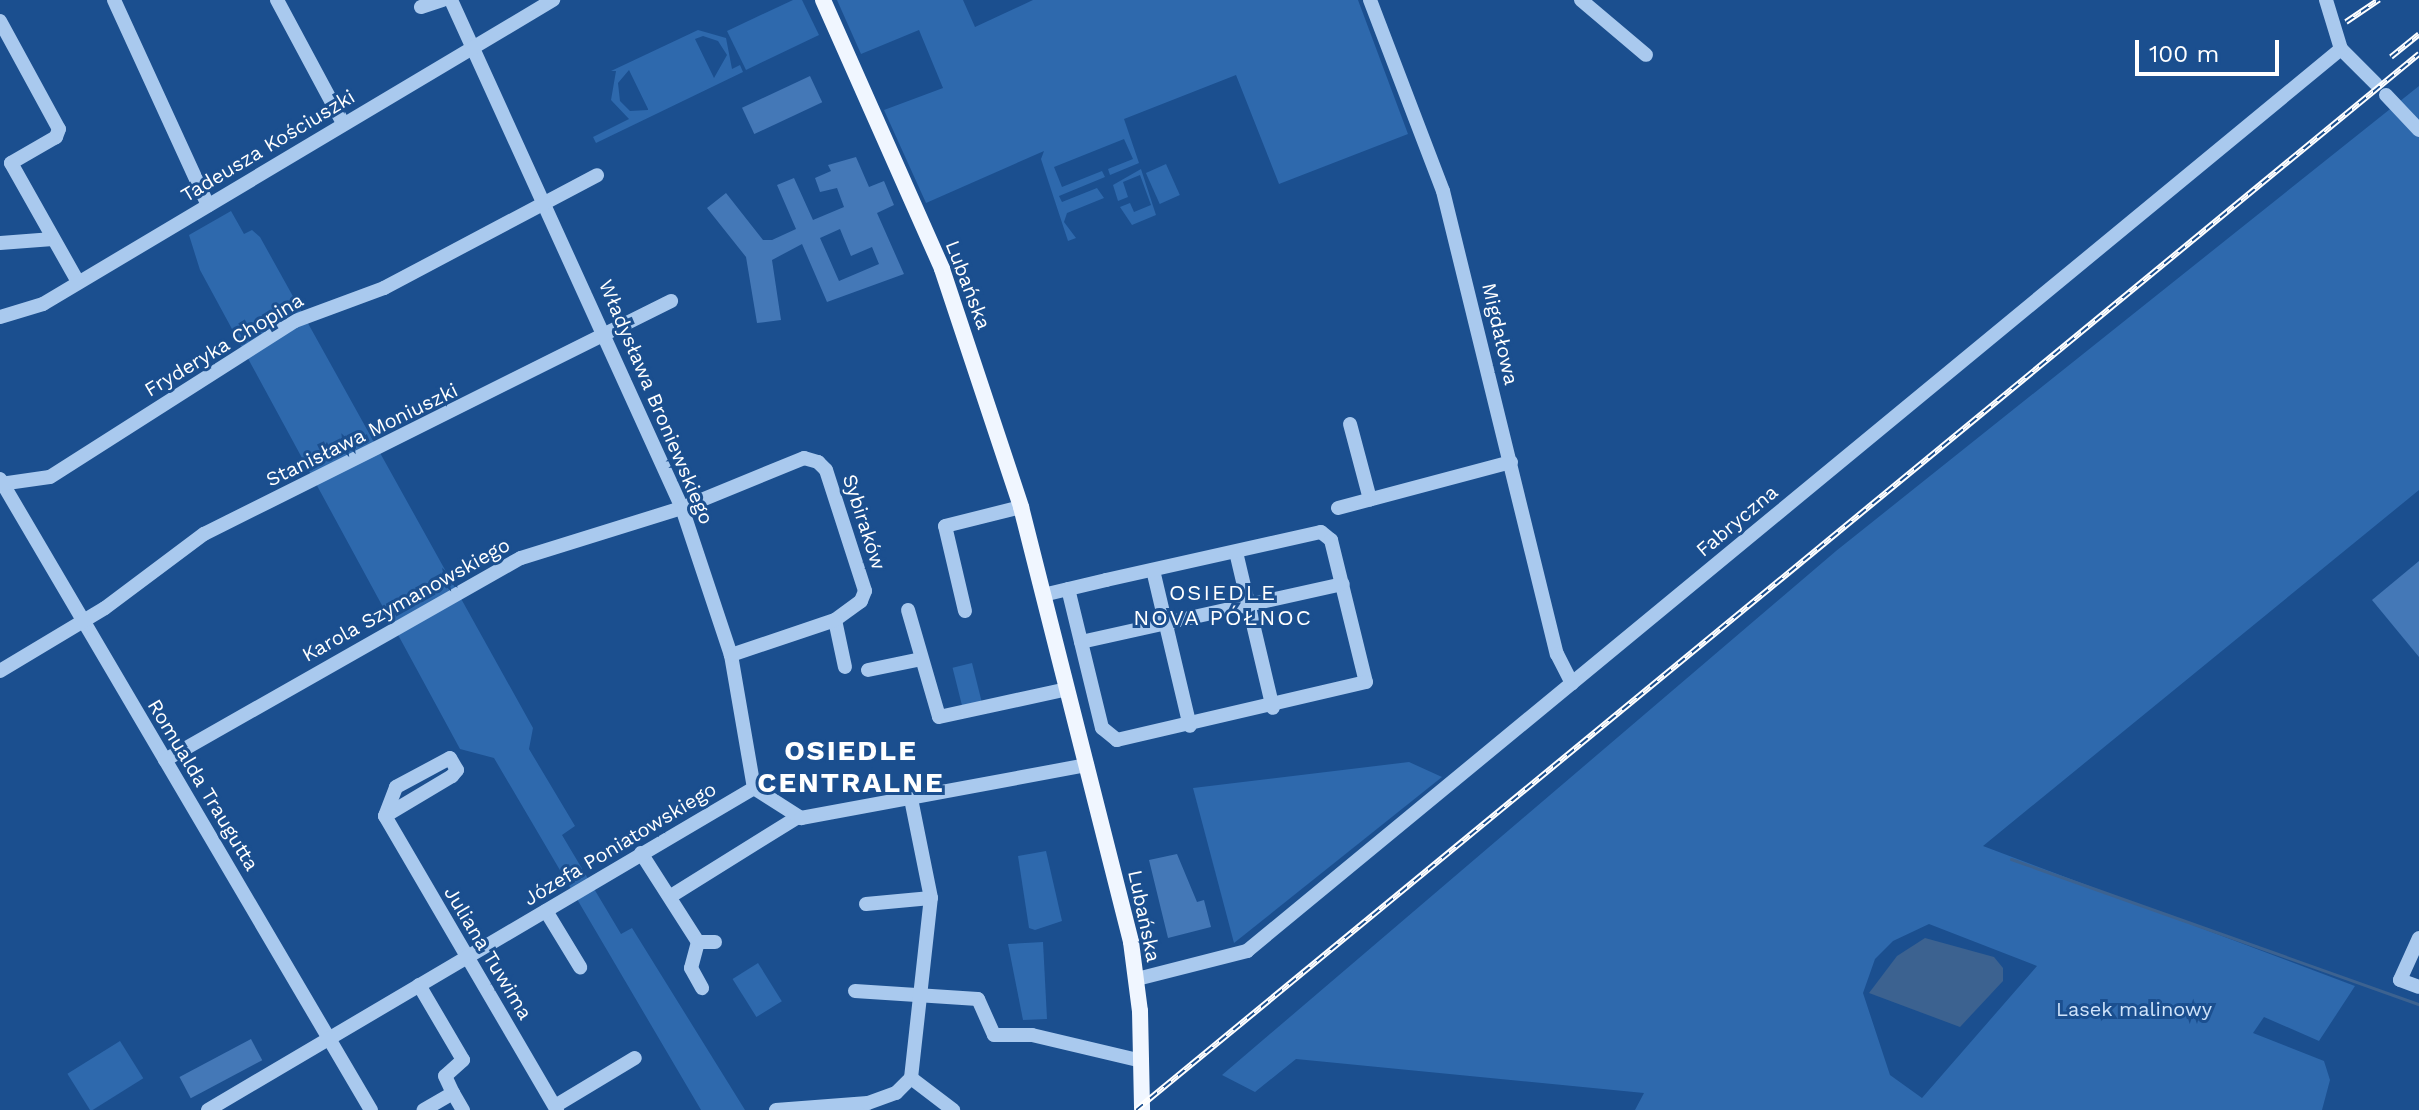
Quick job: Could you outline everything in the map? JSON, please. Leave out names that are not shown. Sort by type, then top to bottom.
[{"type":"main road","name":"Lubańska","points":[[823,0],[942,269],[1021,507],[1087,765],[1137,979],[1142,1110]]},
{"type":"street","points":[[114,0],[208,205]]},
{"type":"street","points":[[277,0],[343,123]]},
{"type":"street","points":[[421,7],[443,0]]},
{"type":"street","name":"Władysława Broniewskiego","points":[[451,0],[608,333],[682,508],[731,655],[754,788]]},
{"type":"street","name":"Tadeusza Kościuszki","points":[[0,317],[37,307],[553,0]]},
{"type":"street","name":"Migdałowa","points":[[1370,0],[1443,191],[1557,654],[1572,683]]},
{"type":"street","points":[[1581,0],[1646,55]]},
{"type":"street","points":[[2326,0],[2341,49],[2419,130]]},
{"type":"street","points":[[0,21],[59,129],[56,137],[0,178]]},
{"type":"street","name":"Fabryczna","points":[[1137,979],[1247,951],[2341,49]]},
{"type":"street","points":[[14,169],[78,282]]},
{"type":"street","name":"Fryderyka Chopina","points":[[1,483],[50,477],[295,321],[384,288],[597,175]]},
{"type":"street","points":[[0,243],[53,239]]},
{"type":"street","name":"Stanisława Moniuszki","points":[[0,671],[84,622],[204,534],[671,301]]},
{"type":"street","points":[[1350,424],[1370,499]]},
{"type":"street","name":"Sybiraków","points":[[682,508],[804,458],[818,462],[826,470],[865,591],[856,607],[835,620],[731,655]]},
{"type":"street","points":[[1338,508],[1511,462]]},
{"type":"street","name":"Romualda Traugutta","points":[[1,483],[371,1110]]},
{"type":"street","points":[[965,611],[945,526],[1021,507]]},
{"type":"street","name":"Karola Szymanowskiego","points":[[165,760],[521,558],[682,508]]},
{"type":"street","points":[[1043,595],[1068,589],[1153,570],[1236,552],[1317,533],[1331,540],[1366,682],[1273,708],[1123,741],[1110,737],[1068,589]]},
{"type":"street","points":[[1236,552],[1273,708]]},
{"type":"street","points":[[1153,570],[1190,726]]},
{"type":"street","points":[[1081,642],[1343,584]]},
{"type":"street","points":[[908,610],[939,717],[1067,689]]},
{"type":"street","points":[[835,620],[845,667]]},
{"type":"street","points":[[868,670],[921,659]]},
{"type":"street","points":[[442,759],[455,763],[452,776],[385,816],[396,787],[442,759]]},
{"type":"street","points":[[671,896],[798,817],[1087,765]]},
{"type":"street","points":[[754,788],[798,817]]},
{"type":"street","name":"Józefa Poniatowskiego","points":[[208,1110],[754,788]]},
{"type":"street","points":[[776,1110],[877,1101],[911,1078],[923,996],[931,898],[911,799]]},
{"type":"street","name":"Juliana Tuwima","points":[[385,816],[556,1108]]},
{"type":"street","points":[[641,853],[698,942],[691,968],[702,988]]},
{"type":"street","points":[[866,904],[931,898]]},
{"type":"street","points":[[546,911],[580,967]]},
{"type":"street","points":[[2419,938],[2400,980],[2419,987]]},
{"type":"street","points":[[698,942],[715,942]]},
{"type":"street","points":[[419,985],[463,1060],[445,1076],[463,1110]]},
{"type":"street","points":[[855,991],[978,999],[994,1035],[1032,1035],[1142,1061]]},
{"type":"street","points":[[556,1108],[635,1058]]},
{"type":"street","points":[[911,1078],[953,1110]]},
{"type":"street","points":[[424,1110],[453,1093]]},
{"type":"green space","points":[[793,0],[802,0],[819,35],[746,70],[727,31]]},
{"type":"green space","points":[[837,0],[963,0],[975,27],[1033,0],[1358,0],[1408,134],[1279,184],[1236,75],[1124,119],[1139,163],[1110,175],[1108,169],[1133,159],[1124,139],[1054,167],[1062,187],[1102,171],[1105,177],[1059,196],[1062,202],[1097,188],[1104,198],[1067,213],[1064,222],[1076,238],[1068,241],[1041,159],[1044,151],[926,203],[884,110],[943,88],[919,30],[861,54]]},
{"type":"green space","points":[[698,30],[726,38],[732,69],[740,65],[743,72],[596,143],[593,137],[629,119],[611,100],[616,71],[611,71]],"holes":[[[703,36],[718,41],[727,55],[714,78],[695,39]],[[629,70],[648,109],[648,110],[630,111],[620,101],[618,83]]]},
{"type":"green space","name":"Lasek malinowy","points":[[2419,86],[2419,490],[1983,846],[2355,986],[2319,1041],[2264,1017],[2253,1033],[2324,1061],[2330,1080],[2322,1110],[1635,1110],[1644,1093],[1296,1059],[1255,1092],[1222,1075],[1836,551]],"holes":[[[1929,924],[2037,966],[1922,1098],[1890,1075],[1863,993],[1875,959],[1893,941]]]},
{"type":"green space","points":[[1166,164],[1180,195],[1160,204],[1146,173]]},
{"type":"green space","points":[[1141,169],[1156,215],[1132,225],[1120,207],[1130,203],[1134,212],[1151,205],[1140,175],[1123,182],[1128,197],[1118,201],[1113,185]]},
{"type":"green space","points":[[231,211],[244,234],[252,230],[260,237],[533,728],[529,749],[575,826],[562,835],[621,934],[632,928],[745,1110],[701,1110],[494,758],[460,749],[200,270],[189,235]]},
{"type":"green space","points":[[972,663],[982,704],[963,709],[953,668]]},
{"type":"green space","points":[[1409,762],[1442,777],[1234,943],[1193,788]]},
{"type":"green space","points":[[1046,851],[1062,921],[1035,930],[1029,928],[1018,856]]},
{"type":"green space","points":[[1043,942],[1047,1019],[1023,1020],[1008,944]]},
{"type":"green space","points":[[758,963],[782,1001],[756,1017],[733,979]]},
{"type":"green space","points":[[120,1041],[143,1078],[90,1110],[67,1074]]},
{"type":"shaded area","points":[[1925,938],[1994,957],[2003,968],[2003,981],[1960,1027],[1869,993],[1897,956]]},
{"type":"building","points":[[810,76],[822,102],[754,134],[742,108]]},
{"type":"building","points":[[856,157],[869,187],[884,181],[894,205],[877,213],[904,274],[827,302],[802,244],[772,260],[781,320],[757,323],[746,257],[707,208],[726,193],[763,240],[772,240],[796,229],[777,185],[794,178],[813,220],[844,207],[837,188],[820,192],[815,178],[831,171],[828,165]],"holes":[[[840,229],[851,256],[872,247],[879,264],[839,281],[820,238]]]},
{"type":"building","points":[[2419,561],[2419,657],[2372,600]]},
{"type":"building","points":[[1177,854],[1197,902],[1204,900],[1211,927],[1168,938],[1149,860]]},
{"type":"building","points":[[251,1039],[262,1060],[191,1098],[179,1077]]},
{"type":"waterway","points":[[2011,859],[2419,1004]]},
{"type":"railway","points":[[2346,22],[2379,0]]},
{"type":"railway","points":[[2391,57],[2419,34]]},
{"type":"railway","points":[[1136,1110],[2419,54]]},
{"type":"district","name":"OSIEDLE NOVA PÓŁNOC","points":[[1223,604]]},
{"type":"district","name":"OSIEDLE CENTRALNE","points":[[851,767]]}]
